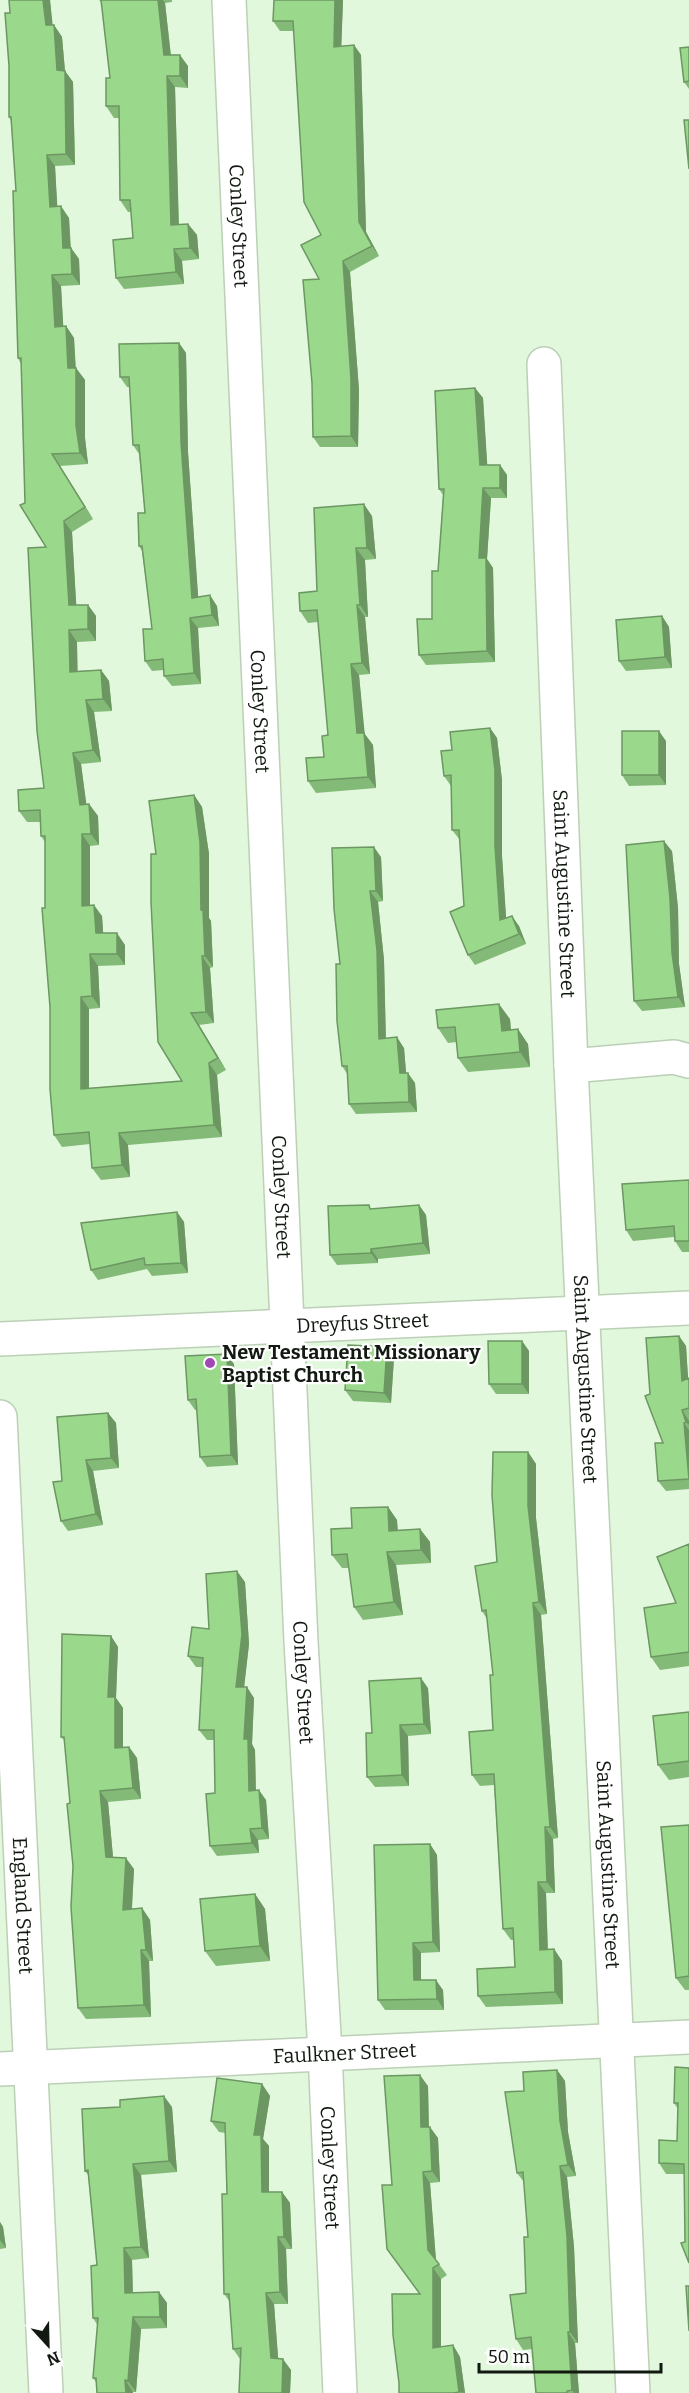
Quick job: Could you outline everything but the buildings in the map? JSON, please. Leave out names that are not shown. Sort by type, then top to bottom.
[{"type":"street","name":"Conley Street","points":[[229,0],[300,1630],[325,2052],[340,2393]]},
{"type":"street","name":"Saint Augustine Street","points":[[544,364],[571,1066],[633,2393]]},
{"type":"street","points":[[571,1066],[674,1057],[689,1061]]},
{"type":"street","name":"Dreyfus Street","points":[[0,1339],[689,1308]]},
{"type":"street","name":"England Street","points":[[0,1417],[33,2067],[46,2393]]},
{"type":"street","name":"Faulkner Street","points":[[0,2069],[325,2052],[689,2037]]},
{"type":"place","name":"New Testament Missionary Baptist Church","points":[[210,1363]]}]
